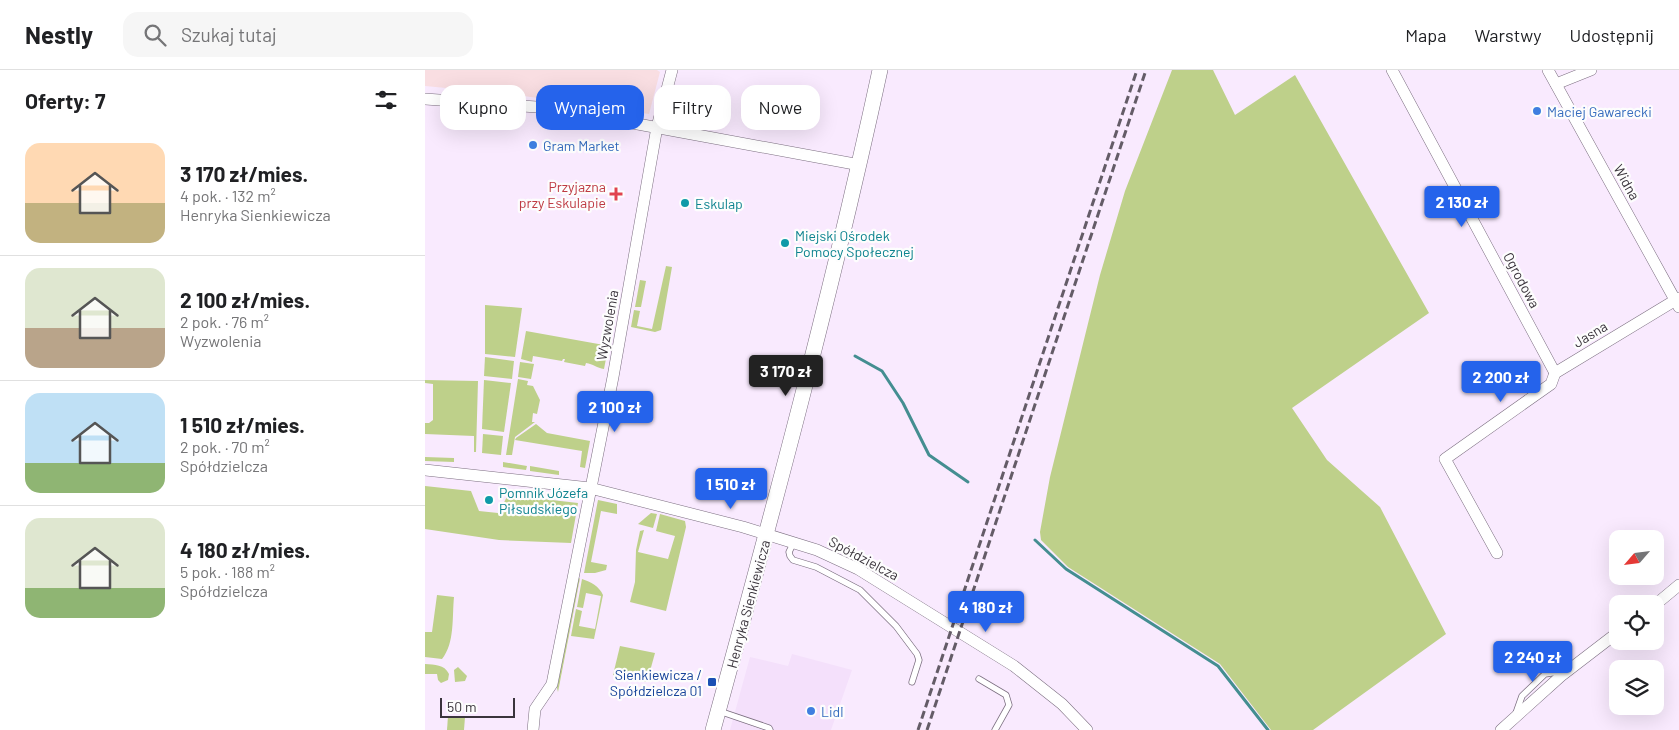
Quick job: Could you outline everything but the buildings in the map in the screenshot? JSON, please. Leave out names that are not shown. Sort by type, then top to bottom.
[{"type":"street","name":"Wyzwolenia","points":[[668,85],[672,70]]},
{"type":"street","name":"Henryka Sienkiewicza","points":[[713,730],[767,534],[860,165],[880,70]]},
{"type":"street","name":"Ogrodowa","points":[[1392,70],[1555,373]]},
{"type":"street","name":"Widna","points":[[1549,70],[1678,302]]},
{"type":"street","points":[[1556,84],[1591,70]]},
{"type":"street","points":[[425,99],[551,108],[654,126]]},
{"type":"street","name":"Wyzwolenia","points":[[533,730],[535,708],[552,684],[613,376],[656,130]]},
{"type":"street","points":[[673,130],[860,165]]},
{"type":"street","name":"Jasna","points":[[1497,553],[1445,459],[1551,384],[1555,373],[1678,302]]},
{"type":"street","name":"Spółdzielcza","points":[[425,470],[590,488],[767,534],[817,550],[858,568],[1014,666],[1062,704],[1087,730]]},
{"type":"street","points":[[1664,598],[1679,585]]},
{"type":"street","points":[[1501,730],[1568,670],[1609,639]]},
{"type":"lane","points":[[794,542],[789,552],[793,560],[822,570],[860,590],[902,633],[917,654],[919,660],[912,682]]},
{"type":"lane","points":[[979,678],[1006,695],[1009,705],[995,730]]},
{"type":"lane","points":[[719,711],[769,728],[770,730]]},
{"type":"shaded area","points":[[425,70],[657,70],[660,72],[657,85],[654,85],[654,95],[649,114],[644,113],[644,85],[536,85],[536,98],[526,96],[526,85],[440,85],[440,87],[425,86]]},
{"type":"shaded area","points":[[792,654],[852,670],[831,730],[730,730],[750,657],[788,666]]},
{"type":"green space","points":[[1172,70],[1213,70],[1235,115],[1295,75],[1429,313],[1292,408],[1327,460],[1380,507],[1446,634],[1313,730],[1271,730],[1220,664],[1068,567],[1041,540],[1040,532],[1050,477],[1100,275],[1125,191]]},
{"type":"green space","points":[[666,266],[672,267],[661,330],[655,332],[631,327],[634,310],[640,311],[637,326],[652,329]]},
{"type":"green space","points":[[640,280],[646,281],[641,307],[635,307]]},
{"type":"green space","points":[[485,305],[522,308],[515,357],[485,354]]},
{"type":"green space","points":[[608,327],[612,328],[604,369],[586,363],[585,366],[564,362],[565,359],[562,361],[533,356],[532,362],[521,359],[526,331],[604,345]]},
{"type":"green space","points":[[485,357],[514,361],[512,379],[484,376]]},
{"type":"green space","points":[[520,362],[534,364],[531,379],[518,377]]},
{"type":"green space","points":[[518,379],[528,381],[527,385],[533,386],[540,400],[537,414],[533,413],[532,422],[535,422],[515,437],[512,455],[506,455]]},
{"type":"green space","points":[[425,380],[478,381],[476,452],[474,452],[474,436],[425,434],[425,423],[433,420],[433,384],[425,383]]},
{"type":"green space","points":[[484,380],[511,383],[504,432],[482,429]]},
{"type":"green space","points":[[536,424],[547,433],[590,441],[585,468],[580,467],[582,451],[515,440]]},
{"type":"green space","points":[[483,434],[503,436],[501,455],[482,453]]},
{"type":"green space","points":[[425,457],[454,458],[454,462],[425,461]]},
{"type":"green space","points":[[503,462],[527,466],[526,470],[503,467]]},
{"type":"green space","points":[[530,466],[559,471],[559,475],[530,471]]},
{"type":"green space","points":[[425,486],[471,491],[479,511],[498,513],[508,495],[578,503],[571,543],[499,540],[425,529]]},
{"type":"green space","points":[[598,500],[617,504],[617,514],[601,511],[591,562],[607,565],[606,570],[584,573]]},
{"type":"green space","points":[[651,513],[657,514],[653,528],[638,524]]},
{"type":"green space","points":[[660,514],[685,521],[686,527],[666,611],[630,602],[635,582],[636,550],[640,531],[644,530],[638,552],[668,559],[675,536],[656,531]]},
{"type":"green space","points":[[580,578],[558,692],[557,688],[578,579]]},
{"type":"green space","points":[[582,579],[594,585],[603,595],[594,639],[571,636],[576,609],[582,611],[579,626],[595,629],[601,596],[586,593],[583,608],[577,607]]},
{"type":"green space","points":[[437,595],[454,597],[451,638],[442,659],[425,657],[425,632],[432,632]]},
{"type":"green space","points":[[620,646],[655,653],[647,682],[613,675]]},
{"type":"green space","points":[[425,664],[445,668],[449,674],[448,680],[441,683],[438,680],[437,674],[425,674]]},
{"type":"green space","points":[[458,667],[467,676],[465,681],[455,682],[454,670]]},
{"type":"green space","points":[[448,716],[465,717],[464,730],[447,730]]},
{"type":"waterway","points":[[855,356],[882,371],[903,403],[929,455],[968,482]]},
{"type":"waterway","points":[[1035,540],[1066,569],[1218,666],[1268,730]]},
{"type":"railway","points":[[918,730],[1137,70]]},
{"type":"railway","points":[[927,730],[1146,70]]},
{"type":"place","name":"Maciej Gawarecki","points":[[1537,111]]},
{"type":"place","name":"Gram Market","points":[[533,145]]},
{"type":"place","name":"Przyjazna przy Eskulapie","points":[[616,194]]},
{"type":"place","name":"Eskulap","points":[[685,203]]},
{"type":"place","name":"Miejski Ośrodek Pomocy Społecznej","points":[[785,243]]},
{"type":"place","name":"Pomnik Józefa Piłsudskiego","points":[[489,500]]},
{"type":"place","name":"Sienkiewicza / Spółdzielcza 01","points":[[712,682]]},
{"type":"place","name":"Lidl","points":[[811,711]]}]
